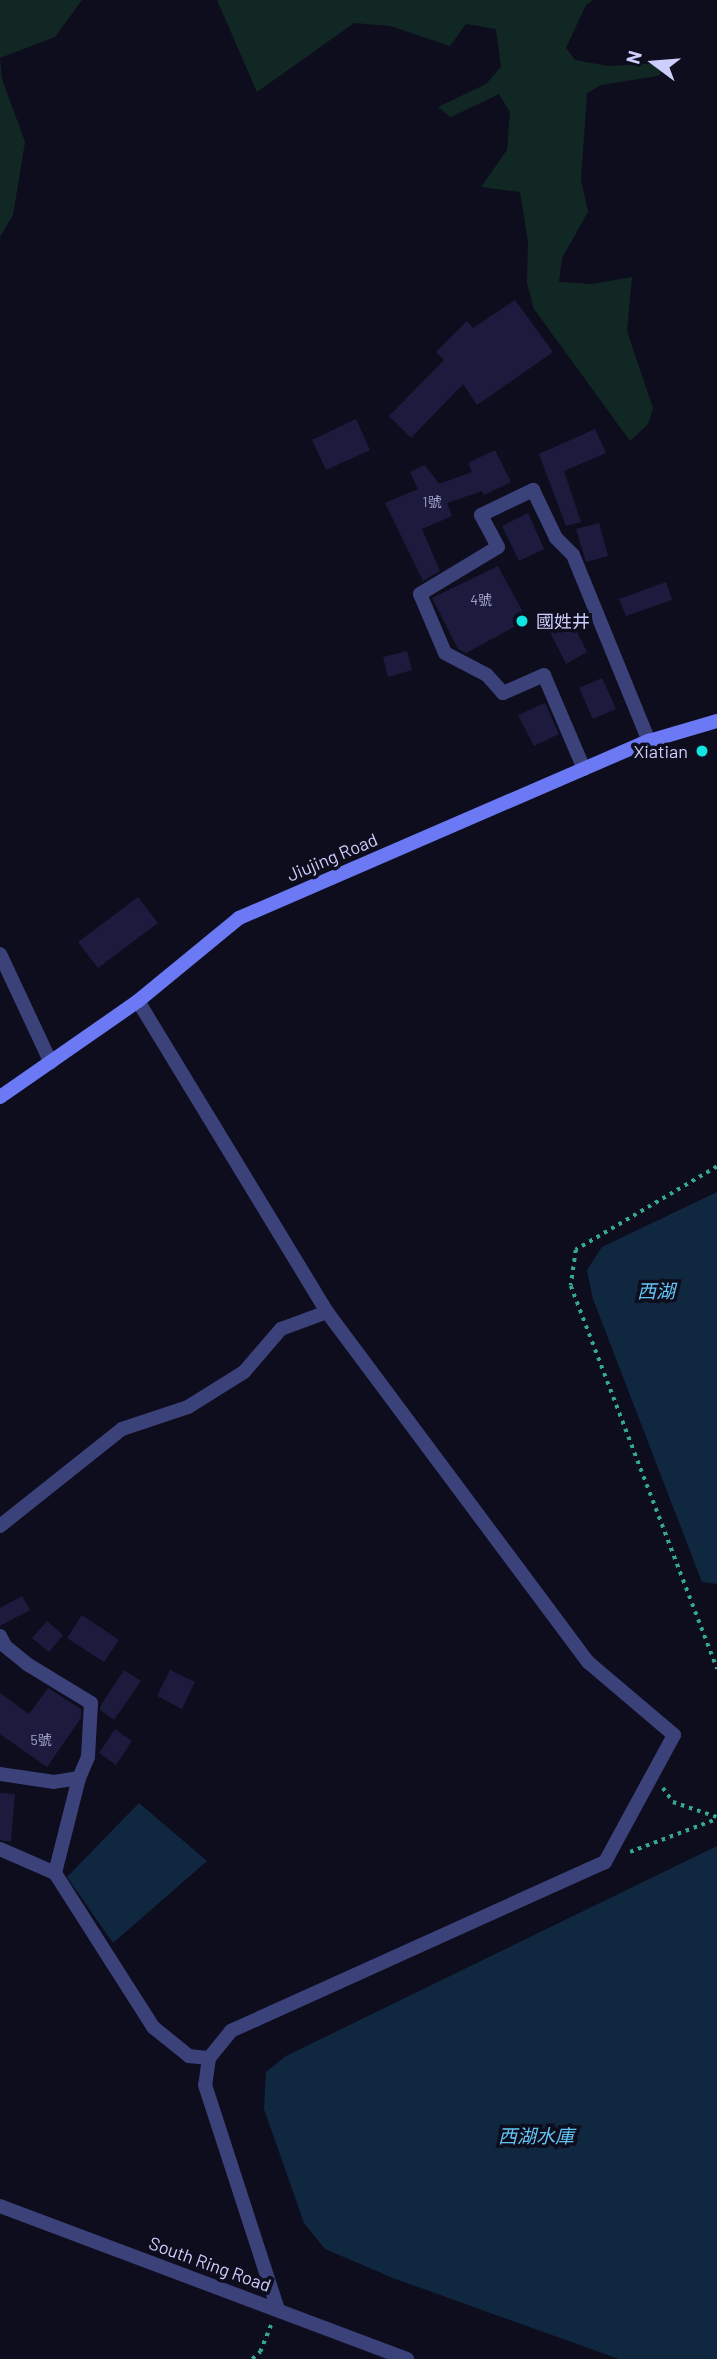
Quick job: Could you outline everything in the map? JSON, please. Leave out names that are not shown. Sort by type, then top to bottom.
[{"type":"main road","name":"Jiujing Road","points":[[0,1097],[138,1001],[239,918],[649,741],[717,721]]},
{"type":"street","points":[[584,769],[544,675],[503,694],[486,675],[445,653],[420,594],[498,547],[481,515],[533,490],[556,538],[573,555],[649,741]]},
{"type":"street","points":[[0,954],[51,1063]]},
{"type":"street","points":[[138,1001],[327,1312],[588,1661],[674,1735],[605,1862],[231,2031],[209,2058],[205,2085],[278,2310]]},
{"type":"street","points":[[0,1526],[122,1429],[188,1407],[244,1372],[281,1329],[327,1312]]},
{"type":"street","points":[[2,1643],[91,1703],[88,1757],[79,1778],[55,1873]]},
{"type":"street","points":[[0,1774],[54,1783],[79,1778]]},
{"type":"street","points":[[0,1849],[55,1873],[153,2027],[189,2056],[209,2058]]},
{"type":"street","name":"South Ring Road","points":[[0,2206],[407,2359]]},
{"type":"path","points":[[717,1167],[576,1250],[571,1286],[717,1669]]},
{"type":"path","points":[[650,1779],[673,1802],[717,1818]]},
{"type":"path","points":[[605,1862],[717,1818]]},
{"type":"path","points":[[251,2359],[260,2352],[278,2310]]},
{"type":"green space","points":[[0,0],[82,0],[55,37],[0,58]]},
{"type":"green space","points":[[217,0],[593,0],[586,5],[566,48],[575,60],[608,66],[658,63],[664,69],[658,76],[601,85],[587,93],[581,180],[588,212],[562,258],[559,282],[592,284],[632,277],[627,331],[653,408],[648,424],[630,441],[534,309],[527,283],[528,242],[520,192],[481,187],[507,150],[510,112],[499,94],[451,117],[438,107],[486,84],[501,67],[496,29],[466,24],[450,46],[391,26],[354,23],[257,92]]},
{"type":"green space","points":[[0,58],[2,79],[25,142],[13,215],[0,237]]},
{"type":"water","name":"西湖","points":[[717,1192],[717,1584],[702,1582],[593,1299],[587,1270],[602,1247]]},
{"type":"water","points":[[139,1803],[207,1861],[113,1943],[67,1877]]},
{"type":"water","name":"西湖水庫","points":[[717,1846],[717,2359],[619,2359],[393,2278],[325,2249],[304,2223],[264,2109],[266,2072],[286,2056]]},
{"type":"building","points":[[515,300],[553,352],[477,405],[463,384],[411,438],[389,416],[444,360],[436,352],[467,321],[473,328]]},
{"type":"building","points":[[356,419],[370,450],[326,470],[312,440]]},
{"type":"building","points":[[595,429],[606,453],[564,471],[581,522],[566,526],[539,454]]},
{"type":"building","points":[[495,450],[511,482],[484,495],[482,491],[447,503],[452,516],[422,529],[440,571],[423,581],[385,503],[418,489],[410,472],[425,465],[439,484],[472,472],[468,463]]},
{"type":"building","points":[[528,513],[544,549],[519,561],[502,526]]},
{"type":"building","points":[[599,523],[608,556],[586,562],[576,529]]},
{"type":"building","points":[[498,566],[527,620],[466,653],[458,649],[432,598]]},
{"type":"building","points":[[666,582],[672,600],[626,616],[619,599]]},
{"type":"building","points":[[569,616],[587,652],[566,664],[548,628]]},
{"type":"building","points":[[407,651],[412,670],[388,677],[383,657]]},
{"type":"building","points":[[602,678],[616,709],[593,719],[579,688]]},
{"type":"building","points":[[545,703],[559,734],[534,746],[518,715]]},
{"type":"building","points":[[138,897],[158,923],[98,968],[78,942]]},
{"type":"building","points":[[22,1596],[30,1610],[0,1626],[0,1608]]},
{"type":"building","points":[[82,1615],[119,1640],[104,1662],[67,1638]]},
{"type":"building","points":[[47,1621],[63,1635],[49,1652],[32,1638]]},
{"type":"building","points":[[124,1670],[141,1681],[114,1720],[100,1710],[101,1705]]},
{"type":"building","points":[[170,1670],[195,1682],[182,1709],[157,1696]]},
{"type":"building","points":[[48,1688],[81,1709],[81,1718],[47,1767],[0,1734],[0,1693],[29,1714]]},
{"type":"building","points":[[115,1729],[132,1741],[116,1765],[99,1753]]},
{"type":"building","points":[[0,1793],[15,1794],[11,1842],[0,1840]]},
{"type":"place","name":"國姓井","points":[[522,621]]},
{"type":"place","name":"Xiatian","points":[[702,751]]}]
